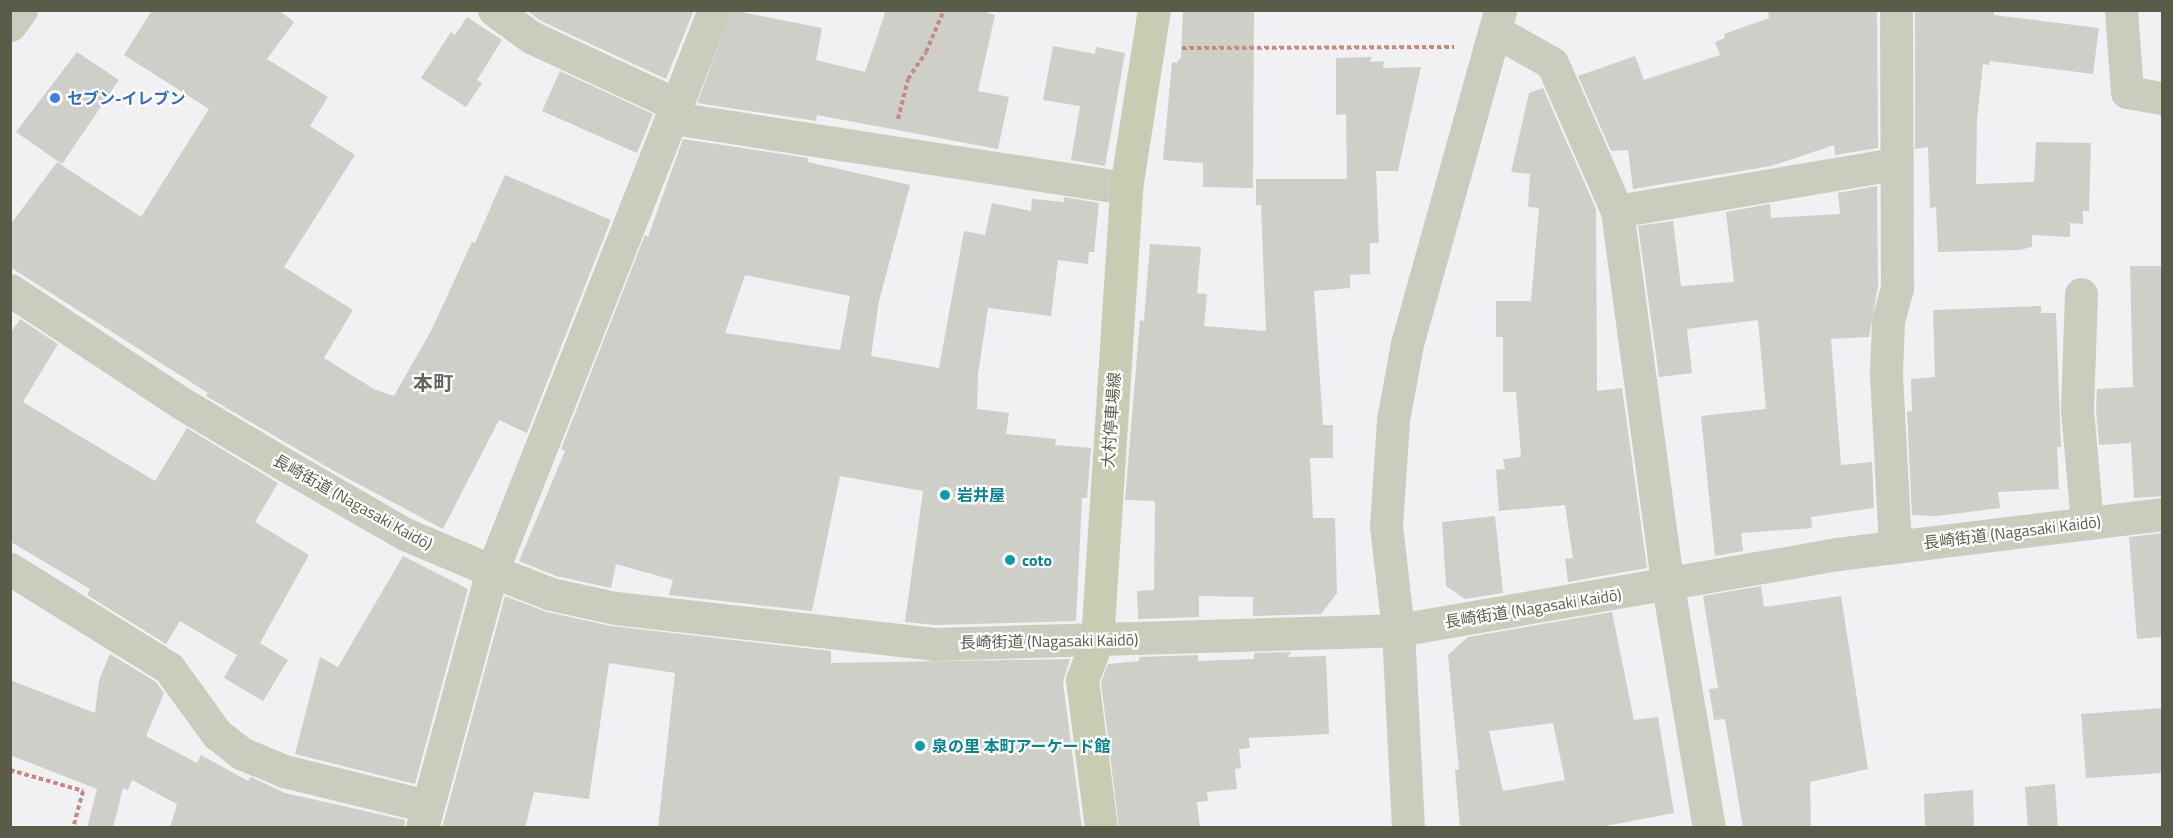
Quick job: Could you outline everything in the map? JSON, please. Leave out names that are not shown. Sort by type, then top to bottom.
[{"type":"main road","name":"大村停車場線","points":[[1101,828],[1082,680],[1097,640],[1126,188],[1146,48],[1154,10]]},
{"type":"street","points":[[10,25],[21,10]]},
{"type":"street","points":[[494,10],[531,37],[675,112],[890,151],[1126,188]]},
{"type":"street","points":[[10,569],[169,668],[217,734],[241,753],[284,771],[425,817],[492,572],[714,10]]},
{"type":"street","points":[[1895,546],[1886,373],[1888,321],[1897,288],[1896,10]]},
{"type":"street","points":[[2121,10],[2127,92],[2163,98]]},
{"type":"street","points":[[1408,828],[1398,630],[1386,526],[1393,420],[1407,344],[1495,29],[1552,63],[1617,211],[1668,586],[1709,828]]},
{"type":"street","points":[[1617,211],[1896,164]]},
{"type":"street","name":"長崎街道 (Nagasaki Kaidō)","points":[[10,290],[183,404],[287,466],[405,534],[492,572],[551,594],[615,608],[934,644],[1398,630],[1895,546],[2163,514]]},
{"type":"street","points":[[2081,294],[2077,410],[2087,522]]},
{"type":"path","points":[[890,151],[908,79],[926,52],[944,10]]},
{"type":"path","points":[[1146,48],[1495,29]]},
{"type":"path","points":[[10,770],[83,791],[73,828]]},
{"type":"building","points":[[152,10],[278,10],[294,22],[267,59],[328,97],[310,126],[355,155],[284,267],[353,310],[324,358],[374,389],[394,396],[431,331],[472,242],[475,243],[505,175],[611,220],[527,433],[499,420],[443,529],[336,472],[206,396],[208,393],[10,267],[10,225],[57,162],[141,217],[209,109],[124,55]]},
{"type":"building","points":[[526,10],[694,10],[666,79],[541,21]]},
{"type":"building","points":[[732,10],[822,28],[816,60],[865,72],[886,10],[980,10],[995,15],[978,91],[1009,97],[998,149],[817,115],[816,121],[697,103]]},
{"type":"building","points":[[1183,10],[1254,10],[1253,188],[1203,187],[1203,163],[1163,160],[1172,62],[1177,63],[1181,57]]},
{"type":"building","points":[[1768,10],[1877,10],[1878,148],[1835,155],[1834,145],[1771,166],[1633,189],[1628,150],[1611,151],[1578,76],[1635,56],[1644,80],[1720,55],[1715,42],[1725,38],[1724,34],[1769,18]]},
{"type":"building","points":[[1915,10],[1994,10],[1994,15],[2099,28],[2093,74],[1990,61],[1989,65],[1983,64],[1977,120],[1976,184],[2034,182],[2036,142],[2091,143],[2089,211],[2083,211],[2083,224],[2070,223],[2070,237],[2032,235],[2032,247],[2019,250],[1938,252],[1936,207],[1930,208],[1928,147],[1915,149]]},
{"type":"building","points":[[467,17],[502,40],[477,80],[482,83],[466,107],[421,78],[451,32],[455,35]]},
{"type":"building","points":[[1053,46],[1095,54],[1096,47],[1125,53],[1105,166],[1071,160],[1080,106],[1043,100]]},
{"type":"building","points":[[77,52],[119,80],[62,164],[16,132]]},
{"type":"building","points":[[1372,57],[1370,62],[1384,61],[1383,68],[1421,67],[1398,171],[1376,171],[1379,243],[1370,243],[1370,274],[1350,275],[1350,288],[1314,291],[1323,425],[1333,425],[1333,458],[1310,458],[1313,518],[1335,518],[1337,593],[1321,614],[1253,616],[1253,597],[1199,596],[1199,617],[1138,619],[1137,591],[1154,590],[1155,501],[1125,500],[1140,320],[1144,321],[1150,244],[1201,247],[1197,293],[1207,294],[1204,326],[1266,331],[1261,205],[1256,205],[1256,179],[1347,179],[1346,114],[1336,115],[1336,58]]},
{"type":"building","points":[[560,71],[653,114],[637,153],[542,111]]},
{"type":"building","points":[[1543,88],[1596,209],[1597,391],[1622,388],[1647,568],[1568,582],[1565,559],[1573,558],[1565,505],[1499,511],[1496,470],[1505,469],[1503,459],[1521,457],[1516,392],[1503,392],[1503,337],[1496,337],[1496,301],[1531,301],[1539,208],[1528,207],[1530,174],[1511,172],[1529,93]]},
{"type":"building","points":[[683,139],[808,158],[808,162],[910,185],[879,301],[871,356],[939,368],[964,231],[985,235],[992,203],[1031,211],[1032,199],[1064,202],[1064,197],[1099,203],[1094,252],[1089,252],[1088,264],[1058,260],[1051,316],[988,308],[978,374],[977,409],[1009,413],[1006,434],[1056,439],[1055,445],[1091,448],[1087,498],[1082,498],[1076,621],[935,625],[905,622],[923,491],[840,476],[812,611],[669,595],[673,580],[616,564],[611,588],[556,576],[519,561],[565,451],[561,449],[645,235],[648,237]],"holes":[[[745,275],[850,296],[840,350],[725,333]]]},
{"type":"building","points":[[1877,186],[1878,286],[1869,337],[1831,339],[1841,465],[1872,462],[1874,508],[1811,517],[1812,528],[1741,533],[1743,551],[1715,556],[1701,416],[1766,409],[1758,320],[1687,329],[1692,373],[1659,377],[1638,226],[1673,221],[1681,286],[1734,282],[1726,212],[1770,204],[1771,218],[1840,214],[1838,193]]},
{"type":"building","points":[[2130,266],[2163,266],[2163,496],[2134,498],[2131,443],[2099,445],[2097,389],[2133,387]]},
{"type":"building","points":[[2041,306],[2041,313],[2056,313],[2061,447],[2057,447],[2059,489],[1998,492],[2000,508],[1937,516],[1912,515],[1907,412],[1912,411],[1911,379],[1935,377],[1933,310]]},
{"type":"building","points":[[20,319],[58,344],[23,402],[155,481],[187,428],[278,483],[255,522],[309,555],[260,643],[288,660],[263,701],[224,678],[237,655],[180,621],[166,644],[87,595],[90,589],[11,542],[10,334]]},
{"type":"building","points":[[1495,516],[1503,593],[1465,599],[1446,586],[1442,522]]},
{"type":"building","points":[[2163,533],[2163,637],[2137,639],[2129,537]]},
{"type":"building","points":[[403,556],[468,589],[415,784],[295,754],[320,657],[338,667]]},
{"type":"building","points":[[1761,586],[1764,607],[1841,596],[1868,769],[1810,782],[1811,828],[1743,828],[1725,719],[1714,720],[1709,689],[1718,688],[1703,596]]},
{"type":"building","points":[[505,596],[547,612],[611,626],[831,651],[831,663],[1070,659],[1063,682],[1082,828],[658,828],[675,673],[609,663],[589,799],[534,792],[525,828],[442,828]]},
{"type":"building","points":[[1612,612],[1634,720],[1658,717],[1674,813],[1595,828],[1460,828],[1455,770],[1459,770],[1448,655],[1468,637]],"holes":[[[1553,723],[1565,780],[1503,791],[1489,731]]]},
{"type":"building","points":[[1291,652],[1287,657],[1326,656],[1329,734],[1249,738],[1250,748],[1239,749],[1241,768],[1235,769],[1237,789],[1207,792],[1208,801],[1197,802],[1200,828],[1119,828],[1101,682],[1108,664],[1139,661],[1139,657],[1198,655],[1198,661],[1254,659],[1254,653]]},
{"type":"building","points":[[110,654],[156,682],[164,693],[146,736],[197,763],[201,755],[248,781],[251,777],[285,793],[405,820],[404,828],[170,828],[177,804],[132,780],[128,790],[123,788],[113,828],[87,828],[97,789],[10,755],[10,680],[95,713],[99,680]]},
{"type":"building","points":[[2163,708],[2163,773],[2086,778],[2081,714]]},
{"type":"building","points":[[2055,784],[2058,828],[2028,828],[2025,787]]},
{"type":"building","points":[[1973,790],[1974,828],[1925,828],[1924,794]]},
{"type":"place","name":"セブン-イレブン","points":[[55,98]]},
{"type":"place","name":"岩井屋","points":[[945,495]]},
{"type":"place","name":"coto","points":[[1010,560]]},
{"type":"place","name":"泉の里 本町アーケード館","points":[[920,746]]},
{"type":"district","name":"本町","points":[[433,382]]}]
